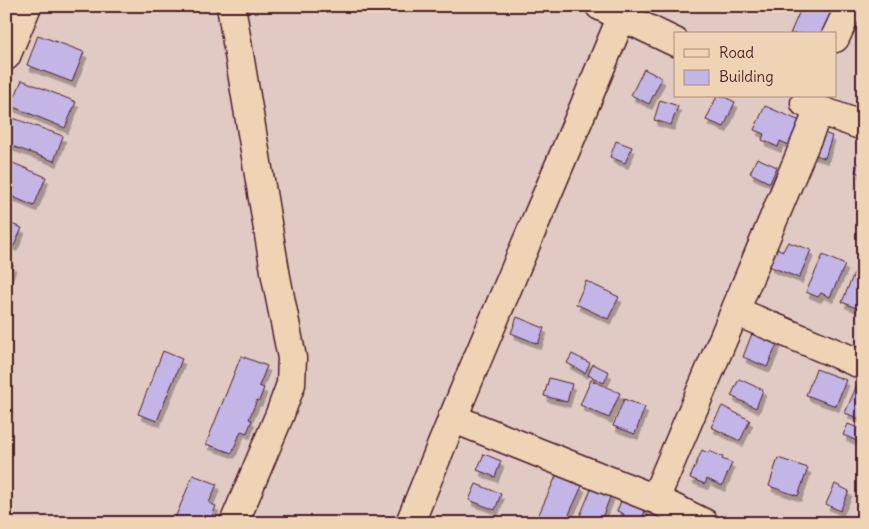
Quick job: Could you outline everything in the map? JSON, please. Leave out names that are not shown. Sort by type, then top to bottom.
[{"type":"street","points":[[6,56],[27,6]]},
{"type":"street","points":[[231,6],[276,277],[292,358],[291,384],[234,523]]},
{"type":"street","points":[[836,36],[850,6]]},
{"type":"street","points":[[410,523],[452,418],[540,212],[616,10],[674,41]]},
{"type":"street","points":[[655,499],[735,311],[806,101],[863,126]]},
{"type":"street","points":[[735,311],[863,365]]},
{"type":"street","points":[[452,418],[655,499],[704,523]]},
{"type":"building","points":[[802,6],[838,6],[827,32],[791,32]]},
{"type":"building","points":[[38,35],[84,52],[72,82],[27,65]]},
{"type":"building","points":[[644,69],[662,78],[649,104],[631,95]]},
{"type":"building","points":[[22,80],[76,102],[65,128],[11,106]]},
{"type":"building","points":[[716,98],[726,98],[735,102],[724,127],[706,120]]},
{"type":"building","points":[[660,100],[678,106],[671,125],[654,120]]},
{"type":"building","points":[[765,106],[800,121],[789,145],[780,141],[778,147],[762,140],[764,134],[754,130]]},
{"type":"building","points":[[13,118],[63,136],[54,161],[6,144],[6,137]]},
{"type":"building","points":[[815,130],[832,136],[825,158],[808,153]]},
{"type":"building","points":[[616,141],[632,147],[625,163],[610,157]]},
{"type":"building","points":[[863,152],[863,175],[855,172]]},
{"type":"building","points":[[757,158],[777,167],[770,183],[750,173]]},
{"type":"building","points":[[6,160],[46,177],[34,206],[6,194]]},
{"type":"building","points":[[6,222],[22,228],[14,246],[6,243]]},
{"type":"building","points":[[788,242],[811,250],[799,278],[769,266],[776,248],[783,251]]},
{"type":"building","points":[[823,255],[845,265],[830,297],[821,293],[818,297],[806,292]]},
{"type":"building","points":[[6,263],[13,265],[6,284]]},
{"type":"building","points":[[855,271],[863,274],[863,311],[842,302]]},
{"type":"building","points":[[586,281],[619,297],[608,319],[576,304]]},
{"type":"building","points":[[517,317],[544,328],[538,344],[511,333]]},
{"type":"building","points":[[753,331],[778,342],[767,367],[743,357]]},
{"type":"building","points":[[163,351],[182,359],[157,421],[138,414]]},
{"type":"building","points":[[572,354],[590,363],[585,373],[567,363]]},
{"type":"building","points":[[241,356],[267,366],[259,386],[264,388],[249,419],[252,420],[247,433],[241,431],[232,453],[206,444]]},
{"type":"building","points":[[593,364],[609,372],[604,383],[588,375]]},
{"type":"building","points":[[816,369],[846,380],[836,406],[806,395]]},
{"type":"building","points":[[549,378],[572,384],[567,402],[544,396]]},
{"type":"building","points":[[739,379],[763,390],[756,408],[731,396]]},
{"type":"building","points":[[591,380],[620,393],[609,418],[580,405]]},
{"type":"building","points":[[857,385],[863,387],[863,420],[845,413]]},
{"type":"building","points":[[624,399],[645,407],[635,434],[613,426]]},
{"type":"building","points":[[722,406],[750,420],[740,441],[711,427]]},
{"type":"building","points":[[848,424],[863,430],[862,443],[843,435]]},
{"type":"building","points":[[702,450],[723,457],[722,459],[732,463],[722,486],[707,479],[705,484],[690,478]]},
{"type":"building","points":[[484,454],[501,461],[495,477],[477,470]]},
{"type":"building","points":[[778,458],[808,468],[798,496],[769,486]]},
{"type":"building","points":[[557,474],[582,486],[565,523],[535,523]]},
{"type":"building","points":[[193,475],[217,484],[209,503],[216,506],[211,519],[204,516],[202,523],[173,523]]},
{"type":"building","points":[[476,484],[501,494],[495,510],[469,500]]},
{"type":"building","points":[[835,484],[849,491],[840,511],[826,504]]},
{"type":"building","points":[[592,487],[611,495],[600,523],[577,523]]},
{"type":"building","points":[[624,494],[648,504],[640,523],[620,523],[624,514],[617,511]]}]
